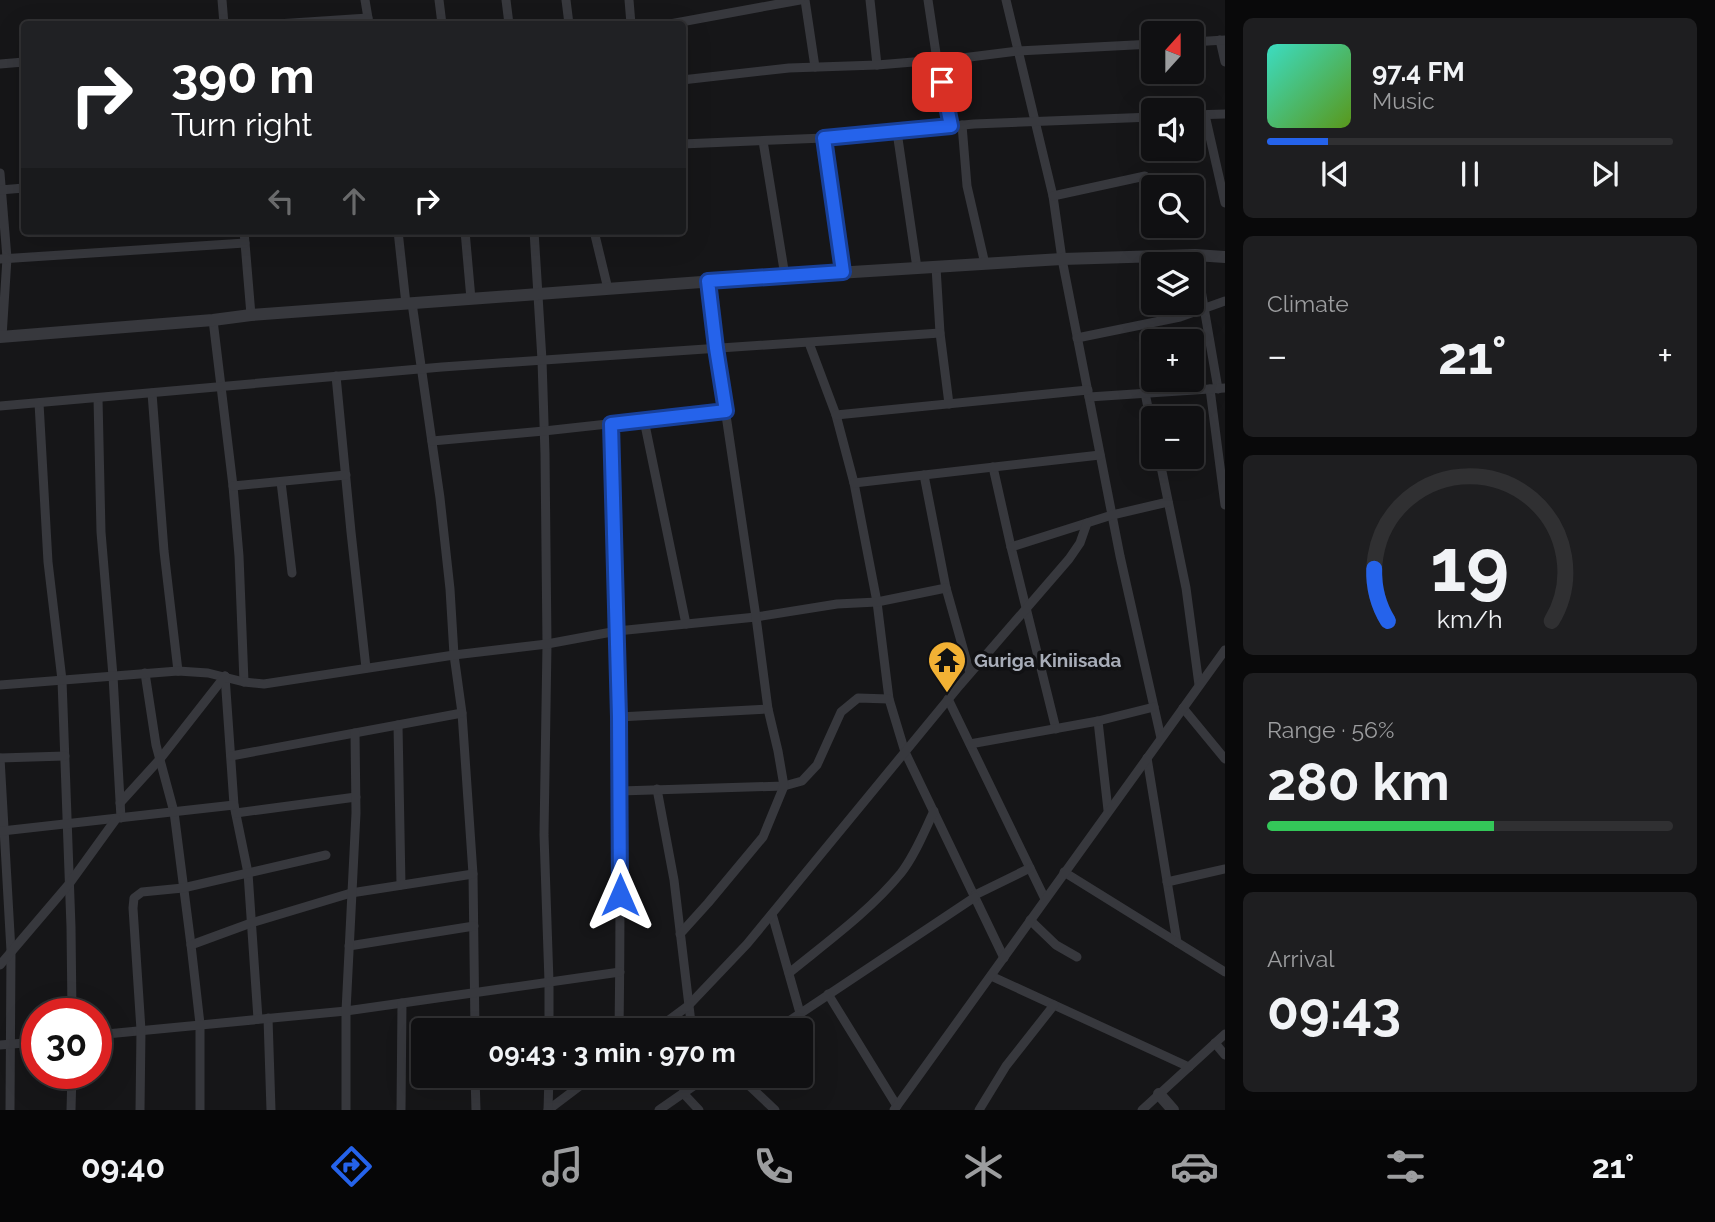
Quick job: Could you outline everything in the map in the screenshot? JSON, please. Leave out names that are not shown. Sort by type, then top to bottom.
[{"type":"street","points":[[222,0],[224,21]]},
{"type":"street","points":[[365,0],[368,21]]},
{"type":"street","points":[[439,0],[442,21]]},
{"type":"street","points":[[506,0],[509,21]]},
{"type":"street","points":[[566,0],[569,21]]},
{"type":"street","points":[[629,0],[631,21]]},
{"type":"street","points":[[686,21],[802,0],[816,67]]},
{"type":"street","points":[[870,0],[877,65]]},
{"type":"street","points":[[928,0],[951,126]]},
{"type":"street","points":[[1006,0],[1053,196],[1062,259],[1112,515],[1161,738]]},
{"type":"street","points":[[1204,41],[1223,40],[1225,62]]},
{"type":"street","points":[[686,80],[789,68],[877,65],[1018,51],[1141,45]]},
{"type":"street","points":[[0,64],[21,62]]},
{"type":"street","points":[[1225,114],[1205,115],[1225,200]]},
{"type":"street","points":[[686,144],[824,138],[962,125],[1141,118]]},
{"type":"street","points":[[962,125],[967,186],[985,264]]},
{"type":"street","points":[[897,132],[917,268]]},
{"type":"street","points":[[824,138],[843,272]]},
{"type":"street","points":[[763,141],[785,276]]},
{"type":"street","points":[[0,173],[3,258],[1,337],[251,315],[708,281],[1141,257]]},
{"type":"street","points":[[1053,196],[1141,177]]},
{"type":"street","points":[[1,190],[21,188]]},
{"type":"street","points":[[244,235],[251,315]]},
{"type":"street","points":[[399,235],[432,441],[462,713],[473,874],[475,1018]]},
{"type":"street","points":[[465,235],[471,299]]},
{"type":"street","points":[[534,235],[544,431],[547,644],[544,835],[549,1018]]},
{"type":"street","points":[[595,235],[608,289]]},
{"type":"street","points":[[3,258],[245,243]]},
{"type":"street","points":[[1204,256],[1225,257]]},
{"type":"street","points":[[936,267],[940,333],[949,404]]},
{"type":"street","points":[[680,934],[763,836],[784,786],[768,709],[708,281]]},
{"type":"street","points":[[1225,301],[1204,308],[1218,389],[1225,505]]},
{"type":"street","points":[[1077,338],[1185,315]]},
{"type":"street","points":[[213,320],[239,556],[244,682]]},
{"type":"street","points":[[0,406],[421,369],[940,333]]},
{"type":"street","points":[[809,343],[836,415],[854,483],[877,602],[889,699],[905,752],[1004,958]]},
{"type":"street","points":[[336,376],[366,668]]},
{"type":"street","points":[[836,415],[1089,394],[1218,389]]},
{"type":"street","points":[[152,393],[164,551],[178,671]]},
{"type":"street","points":[[1145,393],[1148,406]]},
{"type":"street","points":[[0,965],[69,884],[118,818],[120,803],[113,676],[101,532],[98,398]]},
{"type":"street","points":[[39,403],[48,562],[62,680],[72,998]]},
{"type":"street","points":[[432,441],[726,411]]},
{"type":"street","points":[[645,420],[686,624]]},
{"type":"street","points":[[611,424],[619,717],[620,1018]]},
{"type":"street","points":[[854,483],[1100,454]]},
{"type":"street","points":[[993,467],[1056,729]]},
{"type":"street","points":[[1161,469],[1186,588],[1199,685]]},
{"type":"street","points":[[233,486],[346,475]]},
{"type":"street","points":[[924,475],[946,587],[970,673]]},
{"type":"street","points":[[281,482],[292,573]]},
{"type":"street","points":[[1011,547],[1112,515],[1168,502]]},
{"type":"street","points":[[672,1018],[688,1006],[747,944],[948,699],[1069,559],[1080,543],[1087,523]]},
{"type":"street","points":[[0,685],[178,671],[208,673],[264,684],[454,655],[547,644],[617,631],[756,617],[837,604],[877,602],[946,587]]},
{"type":"street","points":[[828,994],[895,1108],[1225,650]]},
{"type":"street","points":[[145,673],[160,759],[174,812],[191,946],[200,1024],[200,1110]]},
{"type":"street","points":[[225,676],[235,809],[248,873],[271,1110]]},
{"type":"street","points":[[120,803],[160,759],[225,676]]},
{"type":"street","points":[[620,792],[784,786],[802,781],[817,765],[841,712],[858,698],[889,699]]},
{"type":"street","points":[[948,699],[1045,899]]},
{"type":"street","points":[[970,744],[1098,721],[1154,707]]},
{"type":"street","points":[[1182,708],[1223,754]]},
{"type":"street","points":[[619,717],[768,709]]},
{"type":"street","points":[[231,756],[462,713]]},
{"type":"street","points":[[1098,721],[1108,810]]},
{"type":"street","points":[[398,725],[401,885]]},
{"type":"street","points":[[346,1110],[346,1011],[356,797],[355,733]]},
{"type":"street","points":[[10,1110],[11,951],[0,758],[65,756]]},
{"type":"street","points":[[1146,758],[1177,942]]},
{"type":"street","points":[[657,789],[674,880],[690,1018]]},
{"type":"street","points":[[3,831],[174,812],[356,797]]},
{"type":"street","points":[[789,973],[856,919],[900,873],[934,811]]},
{"type":"street","points":[[140,1110],[141,1030],[134,898],[142,891],[183,888],[326,855]]},
{"type":"street","points":[[793,1018],[975,896],[1030,867]]},
{"type":"street","points":[[1167,883],[1225,869]]},
{"type":"street","points":[[1064,872],[1225,972]]},
{"type":"street","points":[[191,946],[251,923],[351,893],[473,874]]},
{"type":"street","points":[[772,914],[800,1013]]},
{"type":"street","points":[[1030,920],[1056,945],[1077,957]]},
{"type":"street","points":[[349,946],[474,926]]},
{"type":"street","points":[[112,1033],[346,1011],[620,972]]},
{"type":"street","points":[[991,976],[1189,1067]]},
{"type":"street","points":[[401,1110],[402,1003]]},
{"type":"street","points":[[979,1110],[1006,1066],[1054,1005]]},
{"type":"street","points":[[1142,1110],[1225,1034]]},
{"type":"street","points":[[0,1045],[21,1043]]},
{"type":"street","points":[[1215,1043],[1225,1055]]},
{"type":"street","points":[[475,1088],[476,1110]]},
{"type":"street","points":[[548,1110],[549,1088]]},
{"type":"street","points":[[548,1110],[577,1088]]},
{"type":"street","points":[[659,1110],[689,1088]]},
{"type":"street","points":[[752,1088],[775,1110]]},
{"type":"street","points":[[71,1110],[72,1089]]},
{"type":"street","points":[[683,1093],[699,1110]]},
{"type":"street","points":[[1159,1094],[1173,1110]]},
{"type":"place","name":"Guriga Kiniisada","points":[[947,694]]},
{"type":"route","points":[[620,895],[619,717],[611,424],[726,411],[708,281],[843,272],[824,138],[951,126],[942,82]]}]
